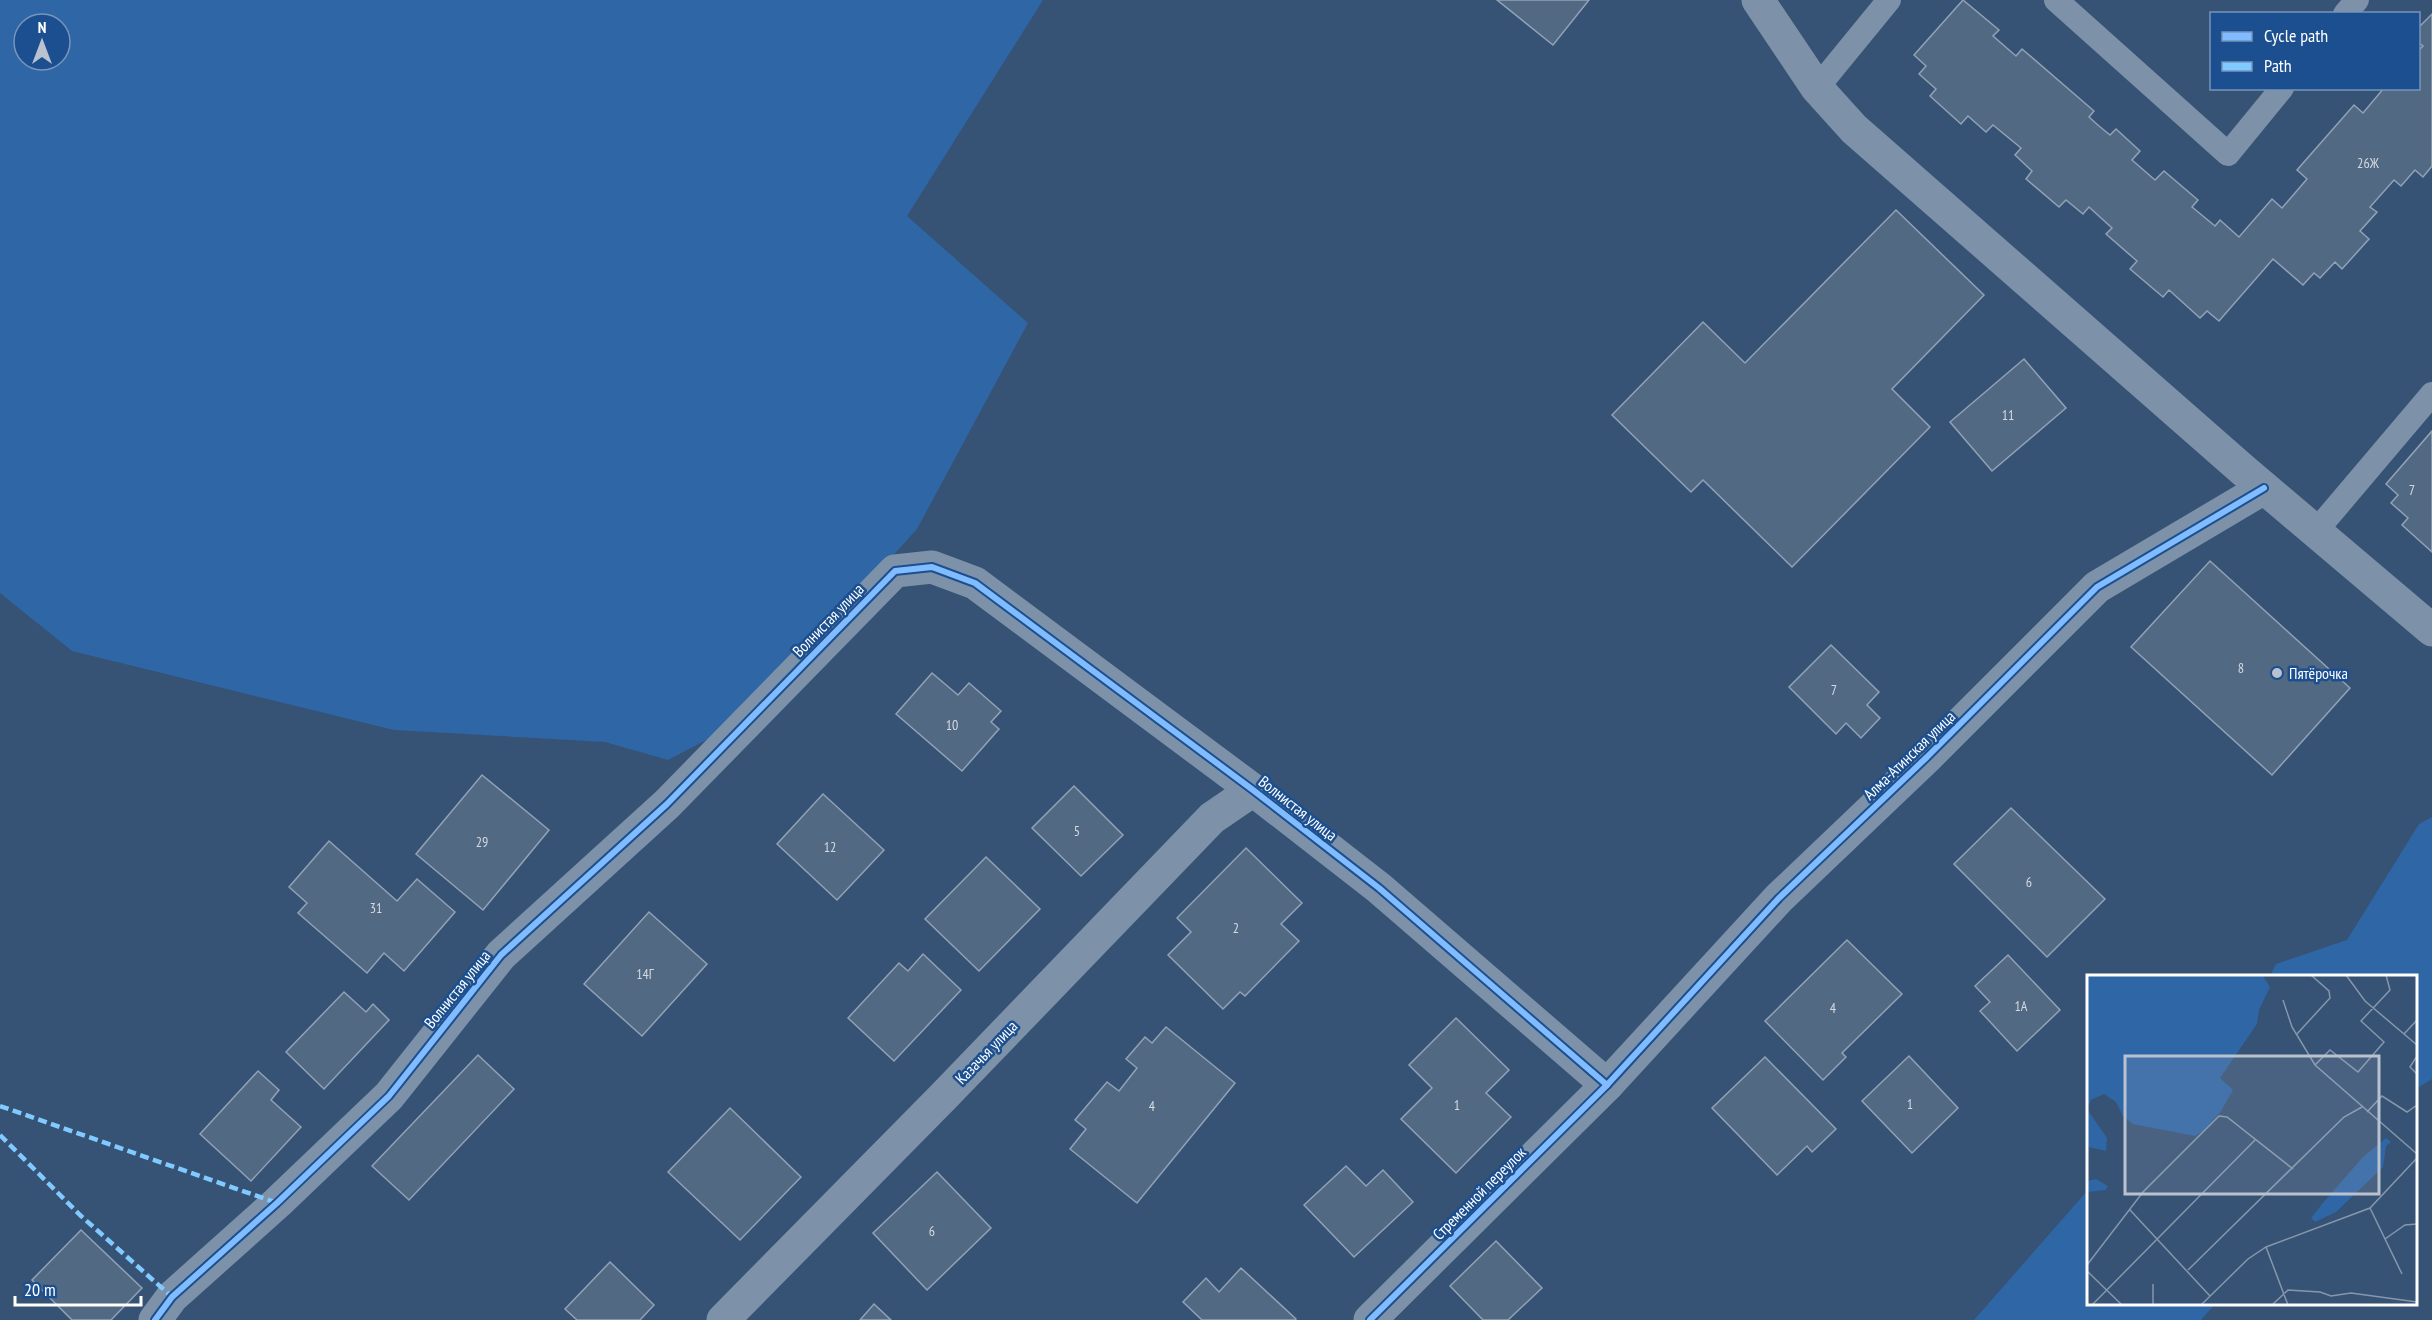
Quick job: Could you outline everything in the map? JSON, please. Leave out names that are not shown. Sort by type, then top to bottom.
[{"type":"street","points":[[1758,0],[1817,88],[1854,129],[2264,488],[2432,630]]},
{"type":"street","name":"Алма-Атинская улица","points":[[1607,1085],[1779,898],[1927,757],[2097,587],[2264,488]]},
{"type":"street","name":"Волнистая улица","points":[[155,1320],[172,1297],[277,1203],[388,1096],[501,955],[667,804],[895,571],[932,567],[975,583],[1253,790],[1379,888],[1607,1085]]},
{"type":"street","name":"Казачья улица","points":[[723,1320],[943,1097],[1212,818],[1253,790]]},
{"type":"street","name":"Стременной переулок","points":[[1370,1320],[1607,1085]]},
{"type":"lane","points":[[1817,88],[1889,0]]},
{"type":"lane","points":[[2056,0],[2228,154],[2280,90]]},
{"type":"lane","points":[[2347,12],[2357,0]]},
{"type":"lane","points":[[2316,531],[2432,394]]},
{"type":"shaded area","points":[[0,0],[1043,0],[907,216],[1028,323],[917,529],[745,720],[668,760],[605,742],[394,730],[72,651],[0,593]]},
{"type":"shaded area","points":[[2432,817],[2432,1079],[2417,1088],[2417,975],[2270,975],[2276,964],[2347,940],[2419,824]]},
{"type":"shaded area","points":[[2087,1191],[2087,1305],[2214,1305],[2201,1320],[1974,1320]]},
{"type":"building","points":[[1497,0],[1589,0],[1553,45]]},
{"type":"building","points":[[1963,0],[1999,30],[1993,36],[2016,56],[2022,49],[2094,111],[2089,117],[2099,126],[2110,135],[2116,129],[2140,151],[2132,160],[2155,180],[2164,171],[2198,200],[2192,207],[2215,226],[2220,220],[2239,237],[2272,199],[2282,208],[2307,179],[2297,170],[2354,105],[2363,113],[2382,90],[2420,90],[2420,49],[2423,46],[2420,44],[2420,26],[2432,14],[2432,166],[2423,177],[2415,170],[2401,186],[2394,180],[2370,207],[2377,212],[2360,231],[2369,239],[2342,269],[2335,262],[2320,278],[2314,273],[2303,285],[2273,259],[2219,321],[2207,311],[2200,318],[2169,290],[2163,297],[2130,269],[2137,261],[2106,234],[2112,228],[2089,207],[2083,214],[2066,200],[2059,207],[2026,179],[2032,171],[2015,155],[2021,148],[1993,125],[1986,132],[1968,116],[1961,124],[1930,96],[1936,89],[1919,74],[1926,66],[1914,55]]},
{"type":"building","points":[[1896,210],[1984,295],[1892,389],[1930,427],[1792,567],[1703,480],[1691,492],[1612,415],[1703,322],[1745,363]]},
{"type":"building","points":[[2024,359],[2066,408],[1992,471],[1950,422]]},
{"type":"building","points":[[2432,431],[2432,552],[2402,525],[2408,518],[2391,503],[2398,495],[2386,484]]},
{"type":"building","points":[[2210,561],[2350,688],[2272,775],[2131,647]]},
{"type":"building","points":[[1831,645],[1879,692],[1867,705],[1880,718],[1861,738],[1846,723],[1836,734],[1789,687]]},
{"type":"building","points":[[932,673],[958,695],[969,683],[1001,711],[991,722],[999,729],[962,771],[896,714]]},
{"type":"building","points":[[482,775],[549,830],[483,910],[416,854]]},
{"type":"building","points":[[1074,786],[1123,835],[1081,876],[1032,828]]},
{"type":"building","points":[[823,794],[884,850],[837,900],[777,844]]},
{"type":"building","points":[[2011,808],[2105,899],[2047,957],[1954,864]]},
{"type":"building","points":[[329,841],[397,901],[417,879],[455,912],[404,971],[384,953],[367,973],[298,913],[307,903],[289,887]]},
{"type":"building","points":[[1246,848],[1302,903],[1281,924],[1299,941],[1245,996],[1240,992],[1223,1009],[1168,955],[1191,932],[1177,918]]},
{"type":"building","points":[[986,857],[1040,909],[979,971],[925,919]]},
{"type":"building","points":[[649,912],[707,964],[642,1036],[584,984]]},
{"type":"building","points":[[1847,940],[1902,994],[1842,1053],[1846,1057],[1823,1080],[1765,1021]]},
{"type":"building","points":[[923,954],[961,990],[894,1061],[848,1018],[899,963],[908,971]]},
{"type":"building","points":[[2008,955],[2060,1010],[2017,1051],[1980,1011],[1990,1002],[1975,986]]},
{"type":"building","points":[[344,992],[366,1012],[373,1004],[389,1020],[324,1089],[286,1052]]},
{"type":"building","points":[[1456,1018],[1509,1070],[1486,1093],[1511,1117],[1456,1173],[1401,1119],[1432,1088],[1409,1065]]},
{"type":"building","points":[[1166,1027],[1235,1083],[1137,1203],[1070,1149],[1086,1129],[1075,1120],[1107,1082],[1119,1091],[1137,1068],[1126,1059],[1145,1037],[1152,1043]]},
{"type":"building","points":[[478,1055],[514,1089],[409,1200],[372,1166]]},
{"type":"building","points":[[1909,1056],[1958,1108],[1912,1153],[1862,1101]]},
{"type":"building","points":[[1765,1057],[1836,1129],[1812,1152],[1807,1146],[1777,1175],[1712,1108]]},
{"type":"building","points":[[258,1071],[279,1090],[271,1100],[301,1127],[251,1181],[200,1134]]},
{"type":"building","points":[[730,1108],[801,1177],[740,1240],[668,1172]]},
{"type":"building","points":[[1346,1166],[1366,1186],[1383,1170],[1413,1202],[1354,1257],[1304,1205]]},
{"type":"building","points":[[937,1172],[991,1228],[927,1290],[873,1233]]},
{"type":"building","points":[[81,1230],[142,1288],[111,1320],[72,1320],[32,1280]]},
{"type":"building","points":[[1496,1241],[1542,1288],[1508,1320],[1483,1320],[1450,1286]]},
{"type":"building","points":[[610,1262],[654,1305],[640,1320],[577,1320],[565,1309]]},
{"type":"building","points":[[1241,1268],[1296,1319],[1202,1320],[1183,1302],[1206,1278],[1219,1292]]},
{"type":"building","points":[[874,1304],[891,1320],[860,1320]]},
{"type":"marked path","points":[[0,1106],[277,1203]]},
{"type":"marked path","points":[[0,1135],[80,1215],[172,1297]]},
{"type":"cycle path","points":[[1370,1320],[1607,1085],[1779,898],[1927,757],[2097,587],[2264,488]]},
{"type":"cycle path","points":[[155,1320],[172,1297],[277,1203],[389,1096],[501,955],[667,804],[895,571],[932,567],[975,583],[1253,790],[1379,888],[1607,1085]]},
{"type":"place","name":"Пятёрочка","points":[[2277,673]]}]
